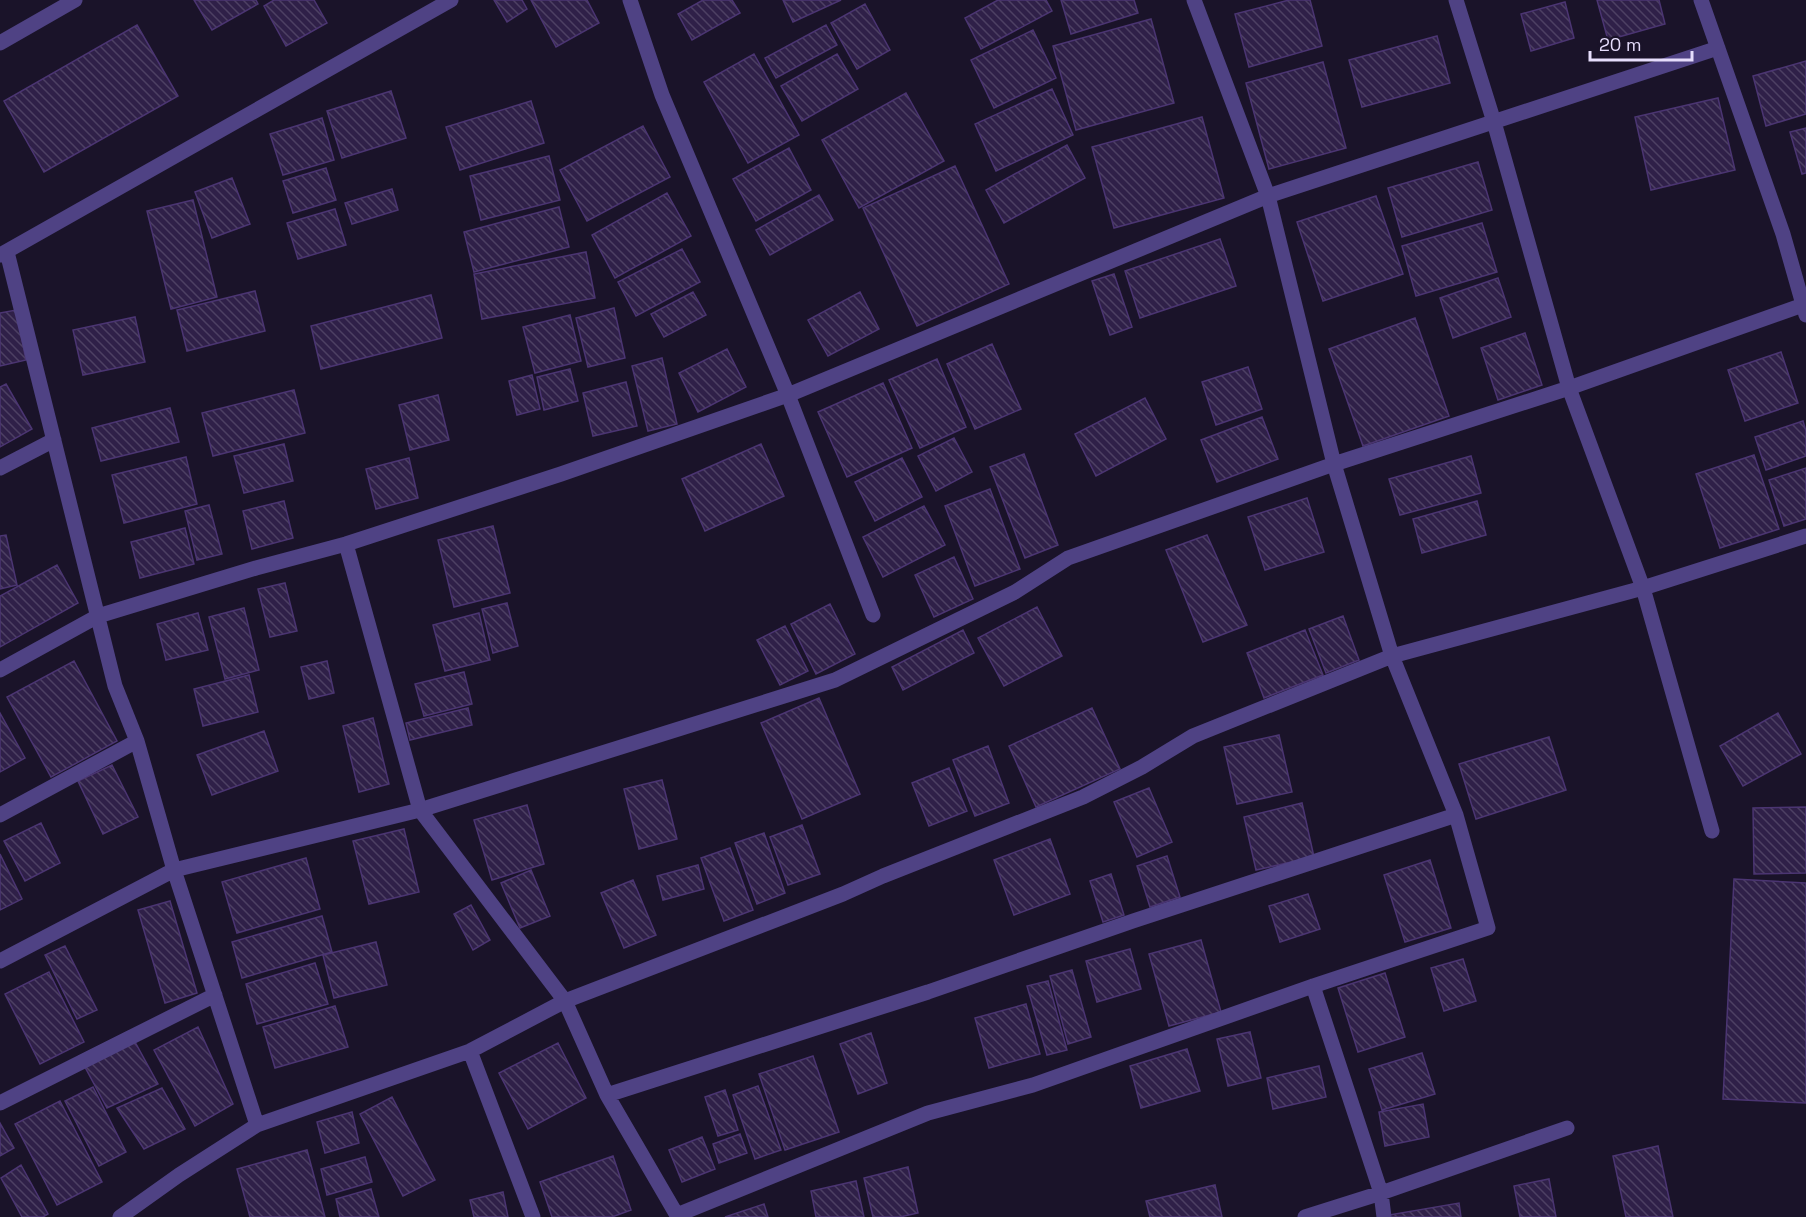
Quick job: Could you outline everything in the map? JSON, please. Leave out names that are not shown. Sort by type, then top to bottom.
[{"type":"street","points":[[0,43],[75,0]]},
{"type":"street","points":[[257,1125],[174,870],[137,741],[116,686],[54,440],[3,253],[451,0]]},
{"type":"street","points":[[630,0],[662,95],[788,395],[873,615]]},
{"type":"street","points":[[346,544],[420,810],[565,1001],[607,1095],[678,1216],[928,1113],[1033,1085],[1313,986],[1488,928],[1456,815],[1392,656],[1334,464],[1268,195],[1194,0]]},
{"type":"street","points":[[1456,0],[1494,122],[1569,388],[1643,588],[1712,831]]},
{"type":"street","points":[[0,961],[174,870],[420,810],[835,680],[1015,592],[1068,558],[1334,464],[1804,310],[1783,234],[1701,0]]},
{"type":"street","points":[[0,670],[98,616],[346,544],[561,474],[788,395],[1268,195],[1718,48]]},
{"type":"street","points":[[0,468],[54,440]]},
{"type":"street","points":[[120,1217],[179,1175],[257,1125],[470,1051],[565,1001],[843,894],[1083,797],[1192,736],[1392,656],[1643,588],[1806,536]]},
{"type":"street","points":[[0,815],[137,741]]},
{"type":"street","points":[[607,1095],[928,992],[1132,921],[1456,815]]},
{"type":"street","points":[[1313,986],[1381,1193],[1384,1217]]},
{"type":"street","points":[[0,1103],[215,995]]},
{"type":"street","points":[[470,1051],[533,1217]]},
{"type":"street","points":[[1305,1217],[1567,1128]]},
{"type":"building","points":[[194,0],[256,0],[258,4],[212,30]]},
{"type":"building","points":[[274,0],[314,0],[327,23],[286,46],[264,6]]},
{"type":"building","points":[[494,0],[522,0],[527,9],[507,22]]},
{"type":"building","points":[[531,0],[587,0],[599,23],[556,47]]},
{"type":"building","points":[[703,0],[732,0],[740,13],[692,40],[678,14]]},
{"type":"building","points":[[783,0],[841,0],[793,22]]},
{"type":"building","points":[[998,0],[1046,0],[1052,11],[981,49],[965,18]]},
{"type":"building","points":[[1061,0],[1134,0],[1138,13],[1071,34]]},
{"type":"building","points":[[1289,0],[1310,0],[1322,46],[1249,67],[1235,14]]},
{"type":"building","points":[[1597,0],[1659,0],[1665,24],[1608,40]]},
{"type":"building","points":[[1565,2],[1574,38],[1531,51],[1521,14]]},
{"type":"building","points":[[865,4],[890,50],[857,69],[831,23]]},
{"type":"building","points":[[1151,19],[1174,103],[1076,130],[1053,46]]},
{"type":"building","points":[[137,25],[178,96],[44,172],[4,101]]},
{"type":"building","points":[[826,25],[837,45],[776,78],[765,58]]},
{"type":"building","points":[[1033,30],[1056,78],[994,108],[971,60]]},
{"type":"building","points":[[1437,36],[1450,83],[1362,107],[1349,60]]},
{"type":"building","points":[[754,54],[799,135],[748,163],[704,82]]},
{"type":"building","points":[[837,54],[858,89],[802,121],[781,86]]},
{"type":"building","points":[[1806,61],[1806,114],[1766,126],[1753,76]]},
{"type":"building","points":[[1323,62],[1346,148],[1269,169],[1246,83]]},
{"type":"building","points":[[1052,89],[1073,135],[996,171],[975,124]]},
{"type":"building","points":[[391,91],[406,138],[342,158],[327,111]]},
{"type":"building","points":[[906,93],[944,161],[859,208],[822,140]]},
{"type":"building","points":[[1718,98],[1735,170],[1651,190],[1635,117]]},
{"type":"building","points":[[531,101],[544,143],[460,170],[446,127]]},
{"type":"building","points":[[1202,117],[1224,198],[1114,228],[1092,147]]},
{"type":"building","points":[[322,118],[334,160],[283,175],[270,134]]},
{"type":"building","points":[[643,126],[670,177],[587,221],[560,170]]},
{"type":"building","points":[[1806,128],[1806,173],[1802,174],[1790,132]]},
{"type":"building","points":[[1067,145],[1085,178],[1004,223],[986,190]]},
{"type":"building","points":[[789,148],[811,190],[756,221],[733,179]]},
{"type":"building","points":[[549,156],[560,200],[481,220],[470,176]]},
{"type":"building","points":[[1478,162],[1492,210],[1402,237],[1388,188]]},
{"type":"building","points":[[955,166],[1009,284],[917,326],[863,208]]},
{"type":"building","points":[[326,168],[336,200],[293,213],[283,181]]},
{"type":"building","points":[[232,178],[250,224],[212,238],[195,192]]},
{"type":"building","points":[[392,189],[398,210],[352,224],[345,203]]},
{"type":"building","points":[[667,193],[691,236],[615,278],[592,235]]},
{"type":"building","points":[[819,195],[833,220],[770,255],[756,230]]},
{"type":"building","points":[[1376,196],[1403,274],[1323,301],[1297,222]]},
{"type":"building","points":[[193,200],[217,297],[171,309],[147,211]]},
{"type":"building","points":[[559,207],[569,247],[474,272],[464,232]]},
{"type":"building","points":[[335,209],[346,245],[298,259],[287,223]]},
{"type":"building","points":[[1482,223],[1497,272],[1416,296],[1402,246]]},
{"type":"building","points":[[1220,239],[1236,286],[1140,318],[1125,271]]},
{"type":"building","points":[[682,249],[700,282],[636,316],[618,282]]},
{"type":"building","points":[[586,252],[595,298],[482,319],[474,274]]},
{"type":"building","points":[[1114,274],[1132,327],[1110,335],[1092,281]]},
{"type":"building","points":[[1498,278],[1511,317],[1453,338],[1440,298]]},
{"type":"building","points":[[255,291],[265,331],[187,351],[177,310]]},
{"type":"building","points":[[693,292],[706,315],[664,337],[651,314]]},
{"type":"building","points":[[860,292],[879,329],[828,356],[808,320]]},
{"type":"building","points":[[431,295],[442,338],[321,369],[311,326]]},
{"type":"building","points":[[614,308],[625,358],[588,367],[576,318]]},
{"type":"building","points":[[16,310],[26,360],[0,366],[0,313]]},
{"type":"building","points":[[570,315],[581,361],[535,373],[523,327]]},
{"type":"building","points":[[135,317],[145,362],[83,375],[73,330]]},
{"type":"building","points":[[1415,318],[1449,416],[1363,446],[1329,349]]},
{"type":"building","points":[[1525,333],[1542,385],[1498,400],[1481,348]]},
{"type":"building","points":[[992,344],[1021,409],[975,429],[947,364]]},
{"type":"building","points":[[727,349],[746,387],[698,412],[679,373]]},
{"type":"building","points":[[1781,352],[1798,403],[1745,421],[1728,370]]},
{"type":"building","points":[[662,358],[677,424],[648,431],[632,366]]},
{"type":"building","points":[[937,359],[966,427],[920,448],[889,380]]},
{"type":"building","points":[[1248,367],[1262,409],[1216,425],[1202,382]]},
{"type":"building","points":[[570,369],[578,401],[544,410],[537,377]]},
{"type":"building","points":[[532,375],[540,409],[517,415],[509,381]]},
{"type":"building","points":[[626,382],[637,426],[593,436],[583,393]]},
{"type":"building","points":[[883,383],[912,448],[847,477],[818,412]]},
{"type":"building","points":[[6,384],[32,429],[0,447],[0,387]]},
{"type":"building","points":[[294,390],[305,433],[213,456],[202,413]]},
{"type":"building","points":[[438,395],[449,440],[410,450],[399,405]]},
{"type":"building","points":[[1145,398],[1166,439],[1096,476],[1075,434]]},
{"type":"building","points":[[170,408],[179,442],[101,461],[92,428]]},
{"type":"building","points":[[1262,417],[1278,459],[1217,482],[1201,440]]},
{"type":"building","points":[[1803,421],[1806,431],[1806,456],[1766,470],[1755,437]]},
{"type":"building","points":[[954,438],[972,472],[936,491],[918,456]]},
{"type":"building","points":[[284,444],[293,481],[244,493],[234,456]]},
{"type":"building","points":[[761,444],[784,496],[705,531],[682,479]]},
{"type":"building","points":[[1024,454],[1058,545],[1025,558],[990,467]]},
{"type":"building","points":[[1754,455],[1779,529],[1720,548],[1696,474]]},
{"type":"building","points":[[1471,456],[1481,493],[1400,515],[1389,479]]},
{"type":"building","points":[[186,457],[197,504],[124,523],[112,475]]},
{"type":"building","points":[[409,458],[418,498],[376,509],[366,469]]},
{"type":"building","points":[[902,458],[922,497],[875,521],[855,482]]},
{"type":"building","points":[[1806,468],[1806,519],[1784,526],[1769,480]]},
{"type":"building","points":[[990,489],[1020,569],[975,586],[945,506]]},
{"type":"building","points":[[1307,498],[1324,552],[1265,570],[1248,517]]},
{"type":"building","points":[[284,501],[293,538],[252,549],[243,511]]},
{"type":"building","points":[[1477,501],[1486,535],[1422,553],[1413,519]]},
{"type":"building","points":[[209,505],[222,554],[197,560],[185,511]]},
{"type":"building","points":[[924,506],[945,545],[883,577],[863,537]]},
{"type":"building","points":[[493,526],[510,593],[454,607],[438,540]]},
{"type":"building","points":[[185,528],[194,564],[140,578],[131,542]]},
{"type":"building","points":[[6,535],[17,585],[0,589],[0,536]]},
{"type":"building","points":[[1207,535],[1247,625],[1203,642],[1166,550]]},
{"type":"building","points":[[954,557],[973,599],[934,617],[915,575]]},
{"type":"building","points":[[57,565],[78,603],[0,647],[0,596]]},
{"type":"building","points":[[285,583],[297,631],[270,637],[258,589]]},
{"type":"building","points":[[507,603],[518,646],[493,653],[482,609]]},
{"type":"building","points":[[830,604],[855,654],[816,674],[791,624]]},
{"type":"building","points":[[1037,607],[1062,656],[1004,686],[978,638]]},
{"type":"building","points":[[244,608],[259,670],[225,679],[209,617]]},
{"type":"building","points":[[198,613],[208,650],[166,660],[157,624]]},
{"type":"building","points":[[479,613],[490,660],[445,671],[433,625]]},
{"type":"building","points":[[1343,616],[1359,660],[1326,673],[1309,629]]},
{"type":"building","points":[[785,626],[808,671],[780,685],[757,640]]},
{"type":"building","points":[[963,630],[974,653],[903,690],[892,667]]},
{"type":"building","points":[[1305,630],[1323,675],[1264,698],[1247,653]]},
{"type":"building","points":[[74,661],[117,741],[51,777],[7,697]]},
{"type":"building","points":[[327,661],[334,693],[309,699],[301,667]]},
{"type":"building","points":[[464,672],[472,704],[424,716],[415,684]]},
{"type":"building","points":[[249,675],[258,712],[203,726],[194,689]]},
{"type":"building","points":[[819,698],[860,794],[802,819],[761,723]]},
{"type":"building","points":[[468,708],[472,725],[410,740],[406,723]]},
{"type":"building","points":[[1092,708],[1120,769],[1036,807],[1009,746]]},
{"type":"building","points":[[0,713],[25,758],[0,772]]},
{"type":"building","points":[[1778,713],[1801,754],[1743,786],[1720,746]]},
{"type":"building","points":[[373,718],[389,784],[359,792],[343,726]]},
{"type":"building","points":[[264,731],[278,771],[212,795],[197,755]]},
{"type":"building","points":[[1279,735],[1292,792],[1237,804],[1224,747]]},
{"type":"building","points":[[1549,737],[1566,790],[1476,819],[1459,764]]},
{"type":"building","points":[[988,746],[1009,803],[975,816],[953,760]]},
{"type":"building","points":[[112,765],[138,817],[103,834],[78,781]]},
{"type":"building","points":[[949,768],[967,811],[929,826],[912,783]]},
{"type":"building","points":[[662,780],[677,839],[639,849],[624,789]]},
{"type":"building","points":[[1149,788],[1172,842],[1137,857],[1114,802]]},
{"type":"building","points":[[1302,803],[1314,857],[1256,870],[1244,817]]},
{"type":"building","points":[[527,805],[544,864],[492,880],[474,820]]},
{"type":"building","points":[[1806,807],[1806,873],[1754,874],[1753,808]]},
{"type":"building","points":[[41,823],[60,863],[25,881],[4,841]]},
{"type":"building","points":[[802,825],[820,874],[788,885],[770,837]]},
{"type":"building","points":[[404,829],[419,892],[369,904],[353,841]]},
{"type":"building","points":[[764,833],[785,893],[757,904],[735,843]]},
{"type":"building","points":[[1050,839],[1070,894],[1014,915],[994,860]]},
{"type":"building","points":[[730,848],[753,910],[724,921],[701,858]]},
{"type":"building","points":[[0,854],[22,899],[0,910]]},
{"type":"building","points":[[1167,856],[1180,897],[1150,907],[1137,866]]},
{"type":"building","points":[[306,858],[320,909],[237,933],[222,882]]},
{"type":"building","points":[[1430,860],[1451,928],[1405,942],[1384,875]]},
{"type":"building","points":[[698,865],[704,889],[663,900],[657,876]]},
{"type":"building","points":[[531,870],[550,916],[520,928],[501,883]]},
{"type":"building","points":[[1111,874],[1124,915],[1103,922],[1090,881]]},
{"type":"building","points":[[1734,879],[1806,883],[1806,1103],[1723,1099]]},
{"type":"building","points":[[633,880],[656,935],[624,948],[601,893]]},
{"type":"building","points":[[1308,894],[1320,929],[1280,942],[1269,906]]},
{"type":"building","points":[[170,901],[197,993],[165,1003],[138,910]]},
{"type":"building","points":[[471,905],[490,940],[473,950],[454,914]]},
{"type":"building","points":[[322,916],[332,952],[242,978],[232,942]]},
{"type":"building","points":[[1201,940],[1221,1012],[1169,1026],[1149,954]]},
{"type":"building","points":[[376,942],[387,985],[334,998],[323,955]]},
{"type":"building","points":[[65,946],[97,1010],[77,1019],[45,955]]},
{"type":"building","points":[[1130,949],[1141,989],[1097,1002],[1086,961]]},
{"type":"building","points":[[1463,959],[1476,1001],[1444,1011],[1431,968]]},
{"type":"building","points":[[315,963],[328,1004],[257,1024],[246,984]]},
{"type":"building","points":[[1072,970],[1091,1037],[1068,1044],[1050,976]]},
{"type":"building","points":[[49,972],[84,1042],[40,1064],[5,994]]},
{"type":"building","points":[[1385,973],[1405,1037],[1358,1052],[1338,988]]},
{"type":"building","points":[[1048,981],[1067,1050],[1047,1055],[1027,986]]},
{"type":"building","points":[[1026,1004],[1040,1054],[989,1068],[975,1018]]},
{"type":"building","points":[[335,1006],[348,1047],[275,1068],[263,1027]]},
{"type":"building","points":[[198,1027],[233,1104],[195,1126],[154,1050]]},
{"type":"building","points":[[129,1031],[158,1084],[107,1108],[79,1056]]},
{"type":"building","points":[[1250,1032],[1261,1078],[1228,1086],[1217,1039]]},
{"type":"building","points":[[871,1033],[887,1083],[858,1094],[840,1044]]},
{"type":"building","points":[[558,1043],[586,1098],[528,1129],[499,1073]]},
{"type":"building","points":[[1187,1049],[1200,1091],[1141,1108],[1130,1066]]},
{"type":"building","points":[[1422,1053],[1435,1094],[1382,1110],[1369,1069]]},
{"type":"building","points":[[813,1056],[839,1132],[785,1150],[759,1074]]},
{"type":"building","points":[[1319,1066],[1326,1097],[1273,1109],[1267,1078]]},
{"type":"building","points":[[758,1086],[781,1150],[755,1159],[733,1095]]},
{"type":"building","points":[[93,1087],[126,1152],[99,1166],[65,1101]]},
{"type":"building","points":[[162,1088],[185,1129],[144,1149],[117,1108]]},
{"type":"building","points":[[725,1090],[738,1130],[718,1136],[705,1097]]},
{"type":"building","points":[[392,1097],[435,1180],[403,1196],[360,1114]]},
{"type":"building","points":[[60,1101],[102,1182],[57,1205],[15,1124]]},
{"type":"building","points":[[1423,1104],[1429,1137],[1385,1146],[1379,1112]]},
{"type":"building","points":[[352,1112],[359,1143],[325,1153],[317,1122]]},
{"type":"building","points":[[0,1123],[14,1148],[0,1156]]},
{"type":"building","points":[[740,1134],[747,1153],[719,1163],[713,1144]]},
{"type":"building","points":[[702,1137],[715,1169],[682,1182],[669,1150]]},
{"type":"building","points":[[1658,1146],[1673,1217],[1626,1217],[1613,1156]]},
{"type":"building","points":[[307,1150],[325,1217],[250,1217],[237,1169]]},
{"type":"building","points":[[613,1156],[631,1210],[612,1217],[552,1217],[540,1182]]},
{"type":"building","points":[[365,1157],[372,1182],[327,1195],[321,1169]]},
{"type":"building","points":[[21,1165],[48,1214],[43,1217],[22,1217],[1,1178]]},
{"type":"building","points":[[908,1167],[918,1213],[900,1217],[873,1217],[864,1178]]},
{"type":"building","points":[[1549,1179],[1556,1217],[1520,1217],[1514,1186]]},
{"type":"building","points":[[856,1181],[864,1217],[816,1217],[811,1191]]},
{"type":"building","points":[[1215,1185],[1222,1217],[1150,1217],[1146,1201]]},
{"type":"building","points":[[371,1189],[379,1217],[340,1217],[336,1199]]},
{"type":"building","points":[[503,1192],[508,1217],[474,1217],[470,1200]]},
{"type":"building","points":[[1459,1203],[1461,1217],[1390,1217],[1389,1215]]},
{"type":"building","points":[[764,1204],[768,1217],[725,1217]]}]
